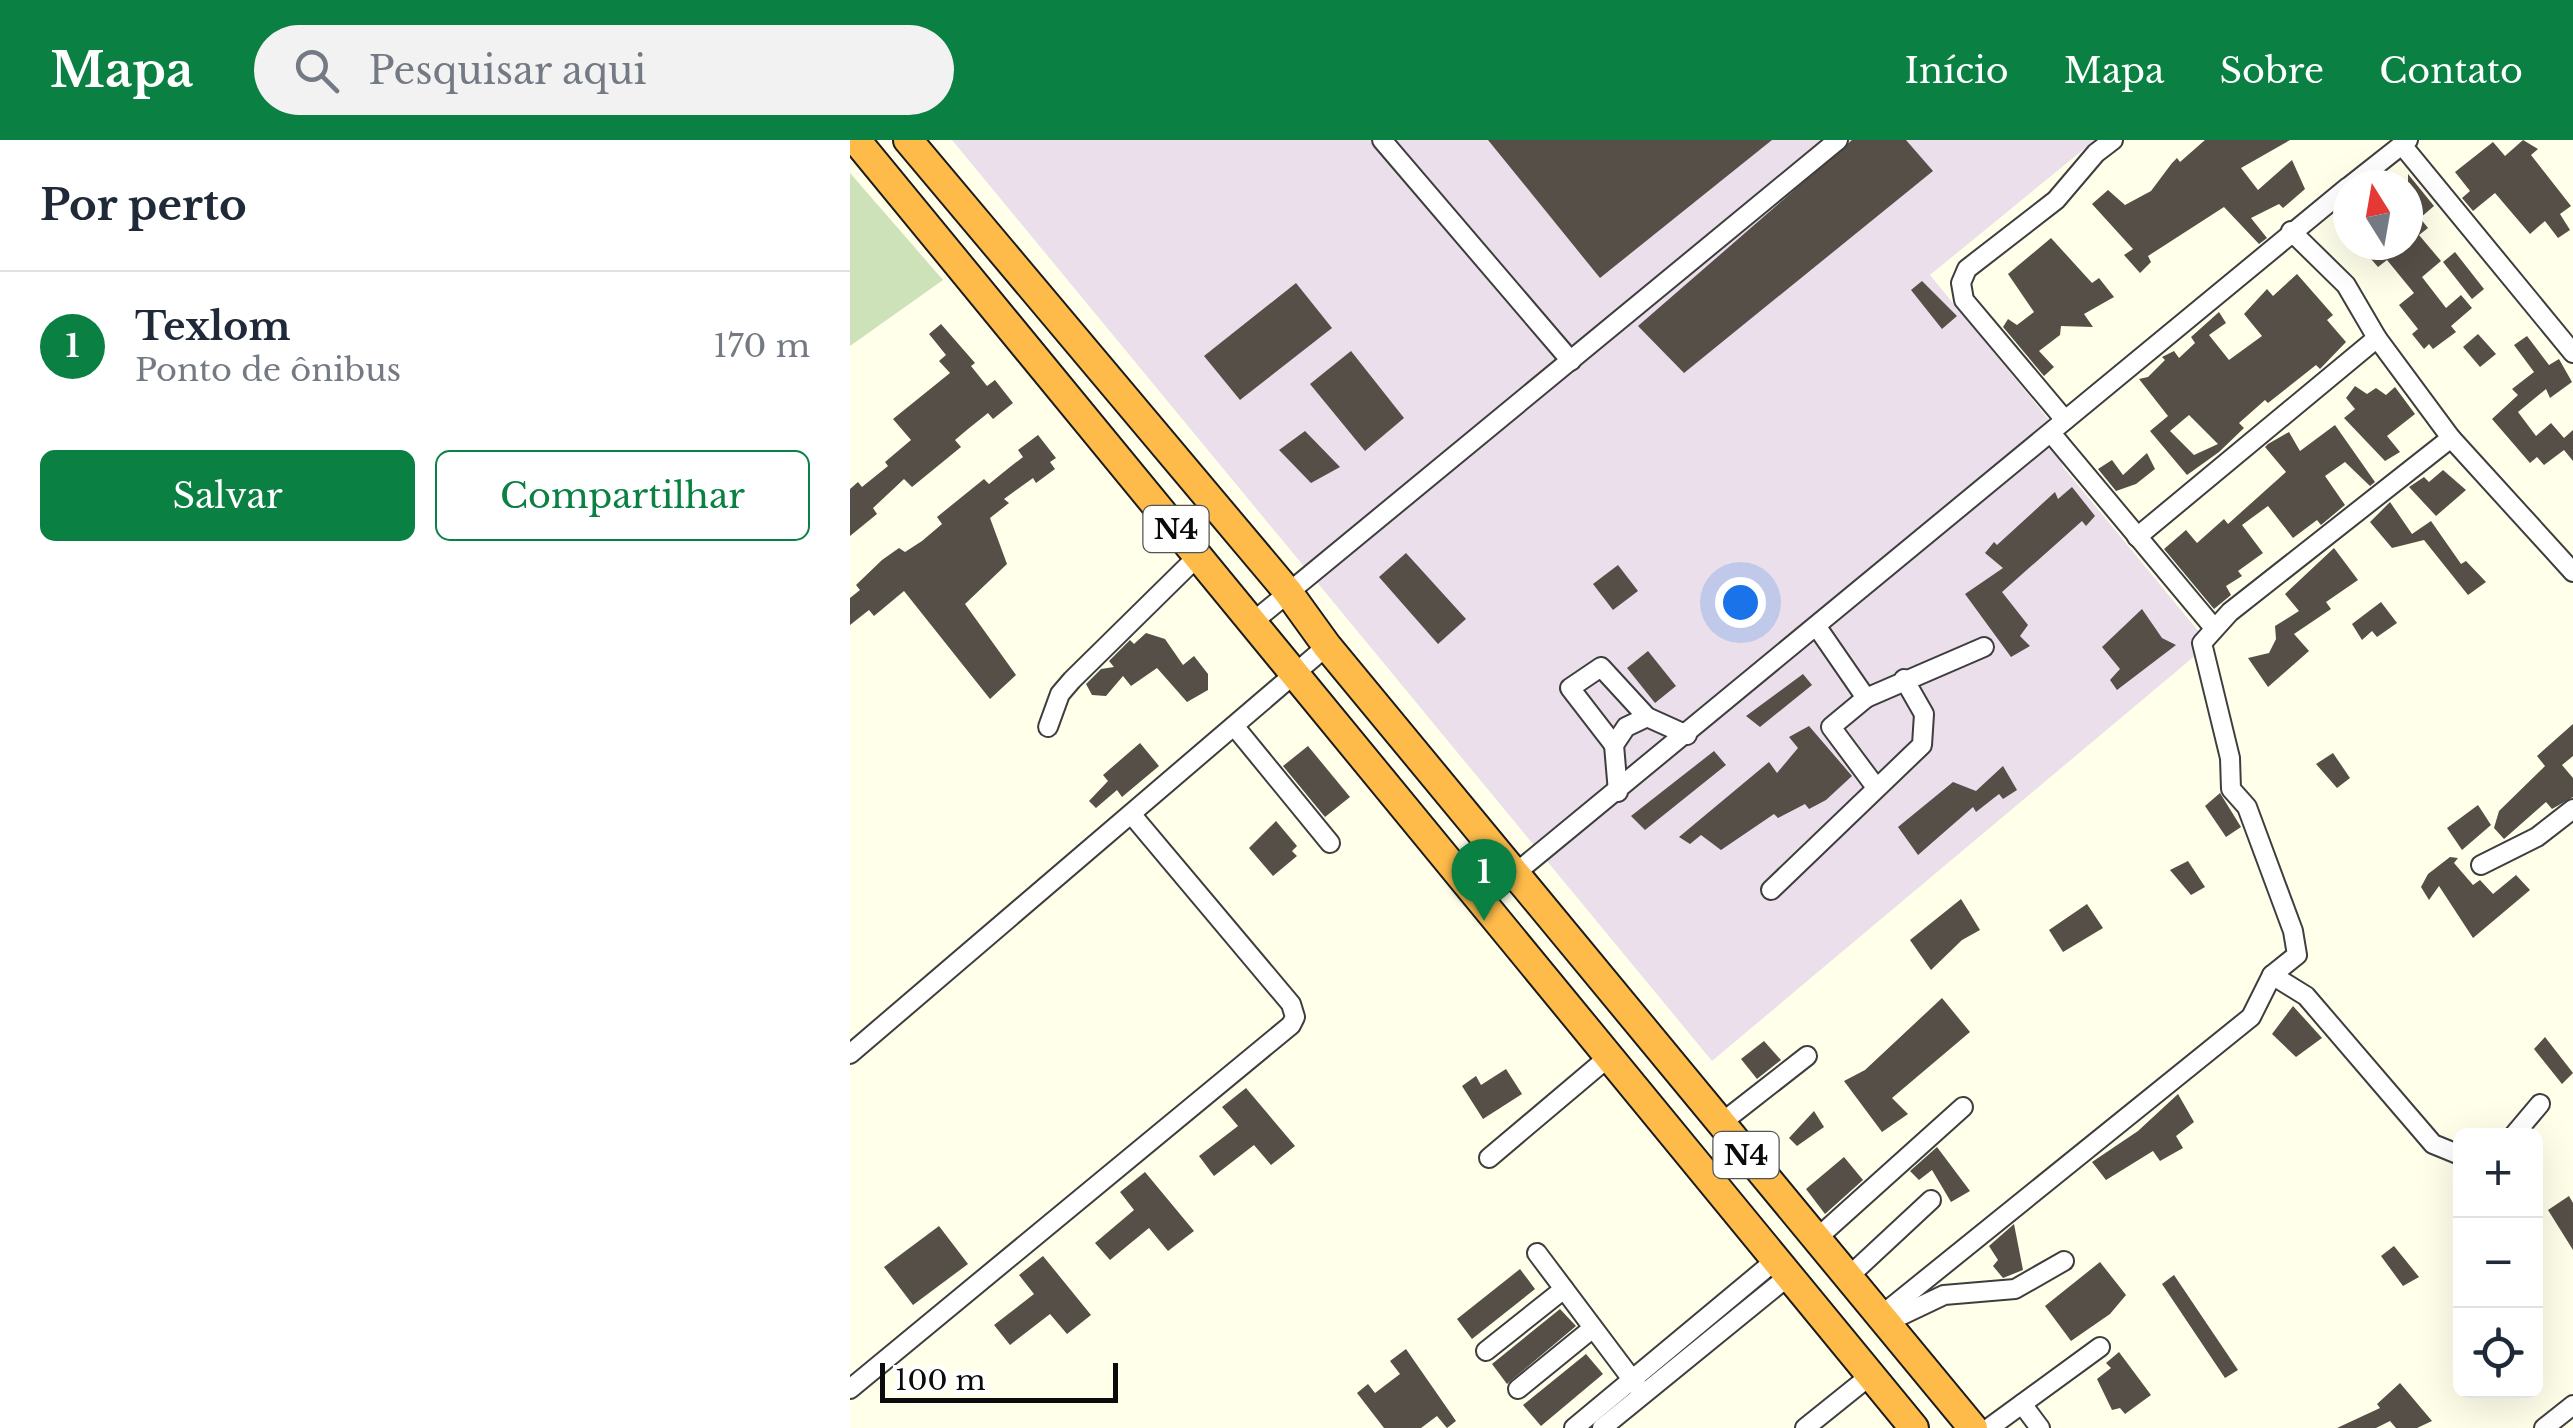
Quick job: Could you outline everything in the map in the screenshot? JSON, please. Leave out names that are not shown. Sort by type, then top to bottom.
[{"type":"highway","name":"N4","points":[[856,140],[1298,673],[1914,1428]]},
{"type":"highway","name":"N4","points":[[908,140],[1288,592],[1327,646],[1972,1428]]},
{"type":"street","points":[[1382,140],[1570,362]]},
{"type":"street","points":[[1254,621],[1838,140]]},
{"type":"street","points":[[2114,140],[2096,153],[2056,200],[1967,269],[1961,283],[1964,300],[2136,537],[2214,628]]},
{"type":"street","points":[[2369,170],[2405,142],[2573,353]]},
{"type":"street","points":[[1484,900],[2333,199]]},
{"type":"street","points":[[2292,231],[2346,286],[2377,338],[2451,438],[2573,572]]},
{"type":"street","points":[[2136,537],[2377,338]]},
{"type":"street","points":[[1881,1321],[2251,1017],[2272,975],[2296,955],[2293,931],[2247,807],[2231,788],[2230,758],[2202,643],[2214,628],[2451,438]]},
{"type":"street","points":[[1048,728],[1060,694],[1072,680],[1198,556]]},
{"type":"street","points":[[1817,627],[1866,698]]},
{"type":"street","points":[[850,1054],[1327,646]]},
{"type":"street","points":[[1875,786],[1831,727],[1866,698],[1984,647]]},
{"type":"street","points":[[1618,792],[1614,745],[1570,688],[1601,667],[1647,717],[1687,735]]},
{"type":"street","points":[[1770,890],[1875,786],[1922,746],[1924,714],[1904,679]]},
{"type":"street","points":[[1614,745],[1626,728],[1647,717]]},
{"type":"street","points":[[1235,727],[1330,844]]},
{"type":"street","points":[[2481,865],[2537,836],[2573,809]]},
{"type":"street","points":[[850,1389],[1291,1025],[1295,1017],[1291,1004],[1132,815]]},
{"type":"street","points":[[2272,975],[2306,996],[2433,1144],[2453,1153]]},
{"type":"street","points":[[1489,1158],[1611,1055]]},
{"type":"street","points":[[1720,1124],[1806,1056]]},
{"type":"street","points":[[2520,1128],[2540,1104]]},
{"type":"street","points":[[1815,1240],[1963,1107]]},
{"type":"street","points":[[1846,1278],[1930,1200]]},
{"type":"street","points":[[1537,1253],[1638,1387]]},
{"type":"street","points":[[1881,1321],[1944,1295],[2015,1289],[2064,1262]]},
{"type":"street","points":[[1574,1428],[1638,1387],[1783,1267]]},
{"type":"street","points":[[1486,1351],[1564,1288]]},
{"type":"street","points":[[1518,1390],[1593,1328]]},
{"type":"street","points":[[1989,1428],[2100,1346]]},
{"type":"street","points":[[1805,1428],[1871,1375]]},
{"type":"street","points":[[1602,1428],[1638,1387]]},
{"type":"street","points":[[2022,1404],[2040,1428]]},
{"type":"street","points":[[2544,1428],[2573,1405]]},
{"type":"shaded area","points":[[952,140],[2095,140],[1930,275],[2049,420],[2063,467],[2209,644],[1712,1061]]},
{"type":"green space","points":[[850,173],[943,280],[850,346]]},
{"type":"building","points":[[1488,140],[1772,140],[1600,278]]},
{"type":"building","points":[[1852,140],[1906,140],[1933,171],[1684,373],[1638,326]]},
{"type":"building","points":[[2205,140],[2290,140],[2241,168],[2258,190],[2292,160],[2305,189],[2283,208],[2279,204],[2251,218],[2267,238],[2259,244],[2224,207],[2148,256],[2151,262],[2140,273],[2124,255],[2133,249],[2092,204],[2108,190],[2125,205],[2151,191],[2177,158],[2180,162]]},
{"type":"building","points":[[2523,140],[2538,149],[2531,155],[2571,206],[2560,214],[2570,230],[2558,238],[2545,221],[2530,234],[2495,193],[2473,211],[2462,198],[2470,191],[2455,172],[2493,142],[2505,156]]},
{"type":"building","points":[[2423,192],[2434,206],[2423,215]]},
{"type":"building","points":[[2051,238],[2092,283],[2099,278],[2114,297],[2084,314],[2093,327],[2061,326],[2060,335],[2039,351],[2054,367],[2044,376],[2003,327],[2008,319],[2017,325],[2034,312],[2008,274]]},
{"type":"building","points":[[2423,240],[2441,261],[2422,277],[2446,308],[2461,295],[2472,308],[2451,326],[2456,332],[2433,349],[2429,344],[2424,349],[2412,334],[2418,329],[2399,305],[2414,293],[2387,260],[2423,260]]},
{"type":"building","points":[[2455,252],[2484,289],[2472,299],[2443,262]]},
{"type":"building","points":[[2297,274],[2333,315],[2327,320],[2346,342],[2320,369],[2316,365],[2268,403],[2265,400],[2239,423],[2244,428],[2187,475],[2150,431],[2168,416],[2139,379],[2148,377],[2165,360],[2162,357],[2174,351],[2179,358],[2195,343],[2191,337],[2219,312],[2226,323],[2209,335],[2229,360],[2262,336],[2244,314],[2267,289],[2273,296]],"holes":[[[2189,415],[2218,444],[2194,455],[2170,431]]]},
{"type":"building","points":[[1922,281],[1957,316],[1942,329],[1911,290]]},
{"type":"building","points":[[1296,283],[1332,328],[1240,400],[1204,356]]},
{"type":"building","points":[[941,324],[975,363],[971,366],[987,386],[995,380],[1013,403],[993,419],[988,413],[968,429],[955,440],[961,447],[912,487],[904,479],[873,508],[877,514],[850,536],[850,489],[858,482],[862,487],[911,440],[893,419],[950,373],[939,361],[946,355],[929,334]]},
{"type":"building","points":[[2478,334],[2496,354],[2480,367],[2463,347]]},
{"type":"building","points":[[2527,336],[2549,365],[2559,359],[2572,382],[2550,398],[2546,389],[2518,412],[2536,436],[2551,423],[2564,438],[2573,430],[2573,461],[2564,450],[2544,465],[2537,457],[2530,463],[2492,419],[2518,395],[2512,389],[2534,372],[2514,345]]},
{"type":"building","points":[[1351,351],[1404,418],[1365,451],[1310,384]]},
{"type":"building","points":[[2355,386],[2367,394],[2376,388],[2386,395],[2395,387],[2415,414],[2387,436],[2400,452],[2385,461],[2344,418],[2355,409],[2346,398]]},
{"type":"building","points":[[2335,425],[2375,482],[2370,486],[2345,462],[2325,476],[2345,505],[2321,525],[2317,520],[2293,538],[2268,506],[2242,525],[2263,553],[2238,571],[2242,576],[2226,586],[2231,595],[2214,609],[2164,549],[2186,530],[2197,543],[2224,519],[2228,524],[2286,472],[2265,447],[2268,444],[2289,432],[2300,451]]},
{"type":"building","points":[[1305,431],[1340,467],[1311,483],[1279,450]]},
{"type":"building","points":[[1038,435],[1056,458],[1050,462],[1055,469],[1036,483],[1033,478],[1004,499],[1009,503],[990,518],[1007,564],[965,604],[1016,675],[990,699],[904,591],[874,616],[869,610],[850,625],[850,598],[860,590],[856,585],[882,560],[899,548],[905,552],[922,541],[942,524],[937,517],[984,479],[989,484],[1023,457],[1018,450]]},
{"type":"building","points":[[2147,453],[2155,469],[2136,484],[2116,491],[2098,469],[2112,460],[2123,475]]},
{"type":"building","points":[[2443,470],[2466,490],[2436,516],[2409,487],[2424,477],[2429,482]]},
{"type":"building","points":[[2072,487],[2095,516],[2086,526],[2082,521],[2002,592],[2028,625],[2020,636],[2030,646],[2011,657],[1965,594],[2003,568],[1985,553],[1994,542],[1997,545],[2055,492],[2058,499]]},
{"type":"building","points":[[2390,502],[2412,534],[2431,521],[2461,564],[2466,561],[2486,582],[2468,595],[2424,540],[2392,548],[2370,522]]},
{"type":"building","points":[[2334,548],[2358,580],[2326,602],[2331,609],[2294,634],[2309,651],[2268,687],[2248,658],[2269,653],[2276,639],[2275,626],[2299,611],[2285,594]]},
{"type":"building","points":[[1406,553],[1466,619],[1438,644],[1379,577]]},
{"type":"building","points":[[1618,565],[1638,591],[1613,610],[1593,584]]},
{"type":"building","points":[[2381,602],[2397,623],[2377,637],[2372,631],[2362,640],[2352,624]]},
{"type":"building","points":[[2142,609],[2162,638],[2176,645],[2117,690],[2110,680],[2120,669],[2102,647]]},
{"type":"building","points":[[1146,633],[1165,639],[1183,665],[1194,656],[1208,674],[1208,690],[1187,702],[1157,668],[1131,686],[1123,676],[1106,696],[1092,695],[1086,684],[1101,669],[1114,667],[1109,661],[1130,640],[1134,644]]},
{"type":"building","points":[[1648,651],[1676,686],[1655,703],[1627,668]]},
{"type":"building","points":[[1803,674],[1812,685],[1760,727],[1746,716]]},
{"type":"building","points":[[2573,724],[2573,756],[2562,765],[2573,778],[2573,797],[2552,809],[2546,802],[2504,839],[2494,828],[2499,811],[2545,766],[2537,756]]},
{"type":"building","points":[[1809,726],[1852,776],[1826,800],[1809,809],[1805,804],[1778,818],[1774,814],[1721,850],[1701,835],[1690,844],[1679,837],[1769,762],[1777,773],[1798,748],[1789,737]]},
{"type":"building","points":[[1140,743],[1159,766],[1122,797],[1117,790],[1096,808],[1089,801],[1108,781],[1103,775]]},
{"type":"building","points":[[1308,746],[1350,797],[1325,817],[1283,766]]},
{"type":"building","points":[[1714,751],[1726,765],[1645,830],[1631,816]]},
{"type":"building","points":[[2333,753],[2350,778],[2337,788],[2316,764]]},
{"type":"building","points":[[2003,766],[2017,790],[2003,799],[1999,794],[1976,812],[1973,807],[1918,855],[1898,827],[1953,782],[1976,791]]},
{"type":"building","points":[[2220,793],[2241,827],[2226,837],[2205,806]]},
{"type":"building","points":[[2478,805],[2491,825],[2462,850],[2447,828]]},
{"type":"building","points":[[1276,821],[1297,846],[1292,851],[1297,856],[1273,876],[1249,848]]},
{"type":"building","points":[[2450,857],[2458,858],[2454,863],[2473,885],[2480,880],[2493,894],[2516,875],[2530,890],[2473,938],[2439,886],[2429,900],[2421,887],[2428,874]]},
{"type":"building","points":[[2188,861],[2205,887],[2191,895],[2170,870]]},
{"type":"building","points":[[1961,899],[1980,930],[1962,940],[1931,970],[1910,940]]},
{"type":"building","points":[[2087,904],[2103,928],[2063,952],[2049,930]]},
{"type":"building","points":[[1942,998],[1970,1032],[1892,1098],[1908,1114],[1882,1132],[1844,1081],[1865,1070]]},
{"type":"building","points":[[2293,1006],[2322,1038],[2296,1057],[2272,1034]]},
{"type":"building","points":[[2545,1037],[2573,1073],[2562,1084],[2534,1049]]},
{"type":"building","points":[[1764,1041],[1781,1060],[1757,1079],[1741,1059]]},
{"type":"building","points":[[1506,1069],[1522,1094],[1483,1119],[1462,1086],[1476,1076],[1481,1085]]},
{"type":"building","points":[[1246,1088],[1295,1146],[1271,1165],[1254,1145],[1214,1176],[1199,1156],[1238,1126],[1222,1107]]},
{"type":"building","points":[[2178,1094],[2194,1122],[2176,1136],[2183,1148],[2160,1161],[2153,1151],[2106,1180],[2092,1162],[2138,1131]]},
{"type":"building","points":[[1814,1111],[1824,1127],[1797,1146],[1789,1138]]},
{"type":"building","points":[[1937,1147],[1970,1191],[1951,1202],[1932,1170],[1919,1180],[1910,1171]]},
{"type":"building","points":[[1844,1157],[1863,1180],[1825,1214],[1806,1189]]},
{"type":"building","points":[[1145,1172],[1194,1231],[1168,1251],[1149,1228],[1110,1260],[1095,1243],[1134,1210],[1120,1192]]},
{"type":"building","points":[[2569,1196],[2573,1203],[2573,1250],[2548,1210]]},
{"type":"building","points":[[2014,1224],[2023,1270],[2003,1278],[1993,1266],[1998,1260],[1989,1246]]},
{"type":"building","points":[[939,1226],[968,1264],[913,1305],[884,1267]]},
{"type":"building","points":[[2394,1246],[2419,1277],[2403,1286],[2381,1256]]},
{"type":"building","points":[[1043,1256],[1091,1315],[1067,1334],[1050,1314],[1010,1345],[994,1325],[1034,1294],[1019,1275]]},
{"type":"building","points":[[2100,1262],[2126,1295],[2110,1314],[2071,1341],[2045,1306]]},
{"type":"building","points":[[1520,1269],[1535,1289],[1472,1339],[1457,1319]]},
{"type":"building","points":[[2174,1275],[2238,1370],[2225,1378],[2162,1284]]},
{"type":"building","points":[[1560,1309],[1576,1326],[1507,1384],[1492,1364]]},
{"type":"building","points":[[1406,1349],[1456,1421],[1447,1428],[1437,1416],[1421,1428],[1384,1428],[1357,1393],[1368,1384],[1375,1393],[1400,1374],[1390,1361]]},
{"type":"building","points":[[2119,1352],[2151,1395],[2125,1414],[2120,1408],[2112,1410],[2097,1379],[2111,1368],[2106,1363]]},
{"type":"building","points":[[1586,1354],[1603,1374],[1541,1426],[1523,1405]]},
{"type":"building","points":[[2400,1383],[2432,1421],[2417,1428],[2396,1428],[2390,1421],[2376,1428],[2337,1428],[2380,1408],[2377,1404]]},
{"type":"place","name":"Texlom","points":[[1484,921]]}]
